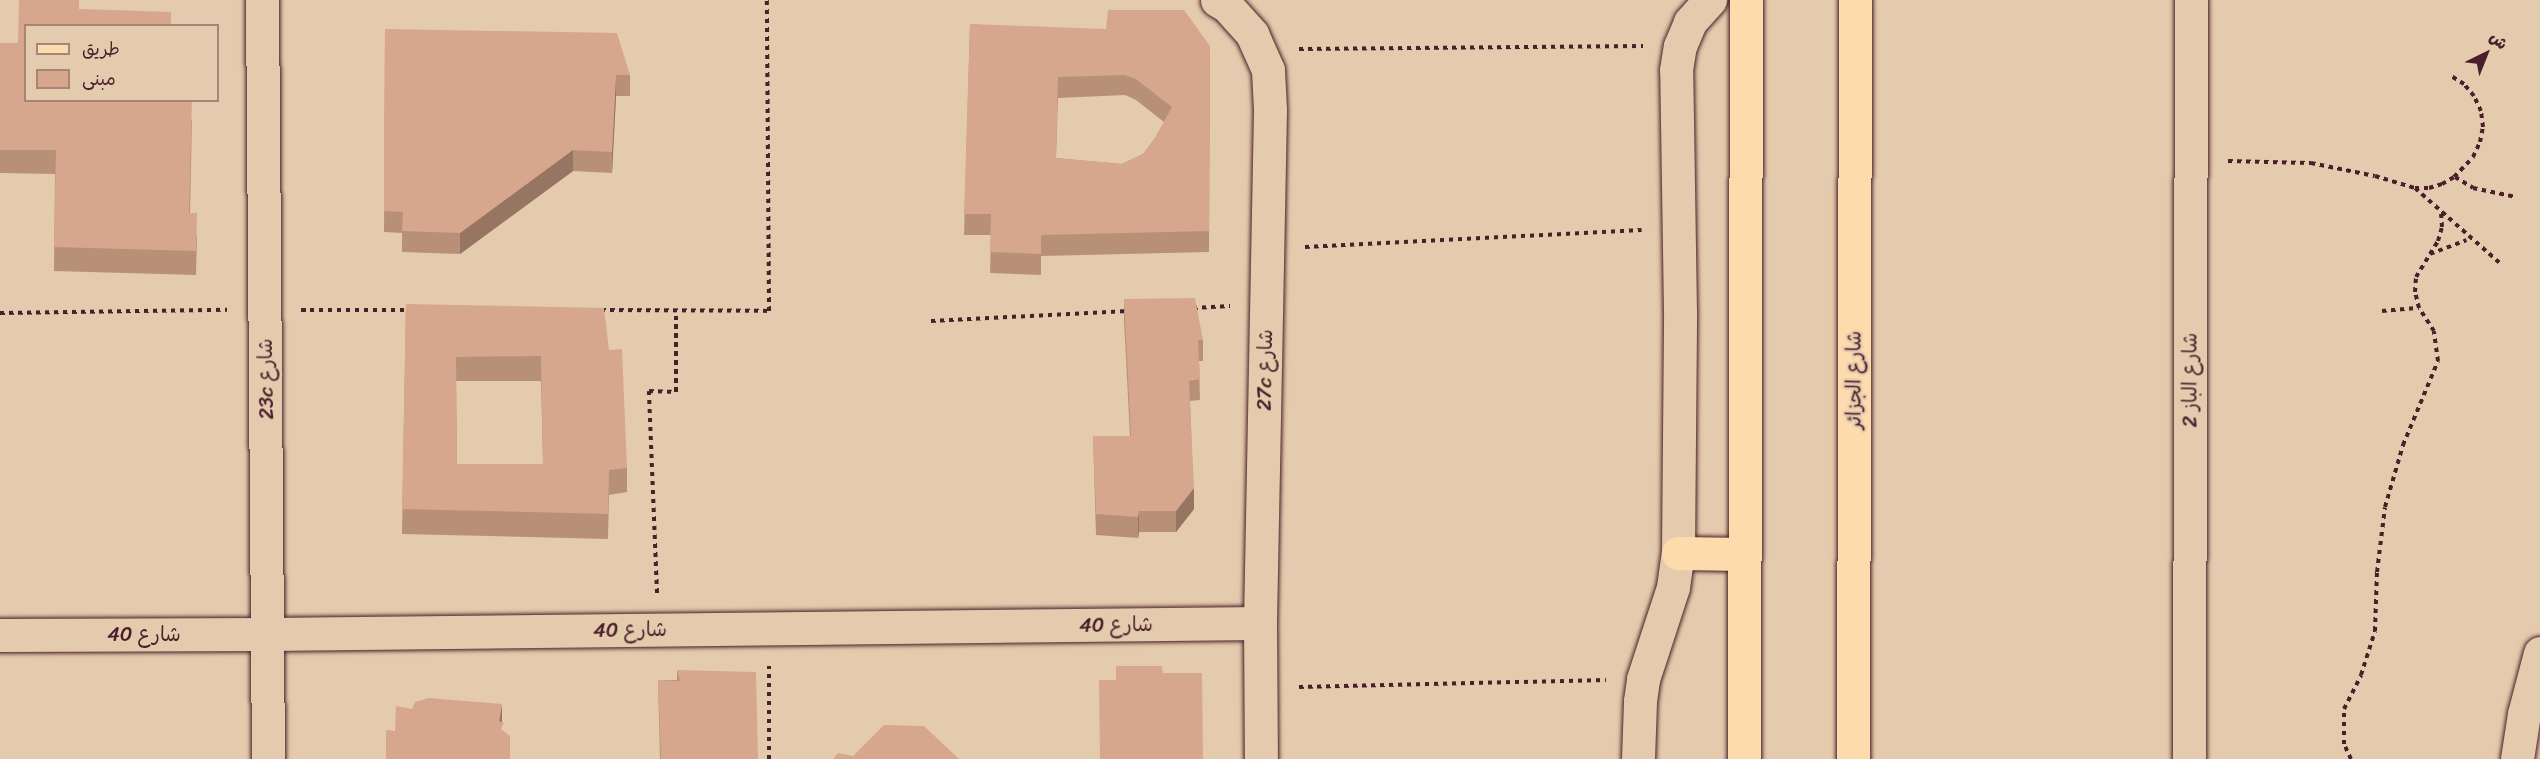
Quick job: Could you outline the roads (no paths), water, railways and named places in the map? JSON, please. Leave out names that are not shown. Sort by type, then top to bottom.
[{"type":"main road","points":[[1744,759],[1746,0]]},
{"type":"main road","name":"شارع الجزائر","points":[[1853,759],[1855,0]]},
{"type":"main road","points":[[1678,553],[1745,554]]},
{"type":"street","name":"23c شارع","points":[[262,0],[268,759]]},
{"type":"street","name":"27c شارع","points":[[1217,0],[1227,6],[1252,34],[1268,70],[1270,110],[1260,623],[1261,759]]},
{"type":"street","points":[[1638,759],[1643,679],[1673,587],[1678,553],[1679,228],[1676,70],[1680,46],[1690,22],[1710,0]]},
{"type":"street","name":"شارع الباز 2","points":[[2189,759],[2191,0]]},
{"type":"street","name":"شارع 40","points":[[0,634],[268,634],[1260,623]]},
{"type":"street","points":[[2517,759],[2524,714],[2540,653]]}]
